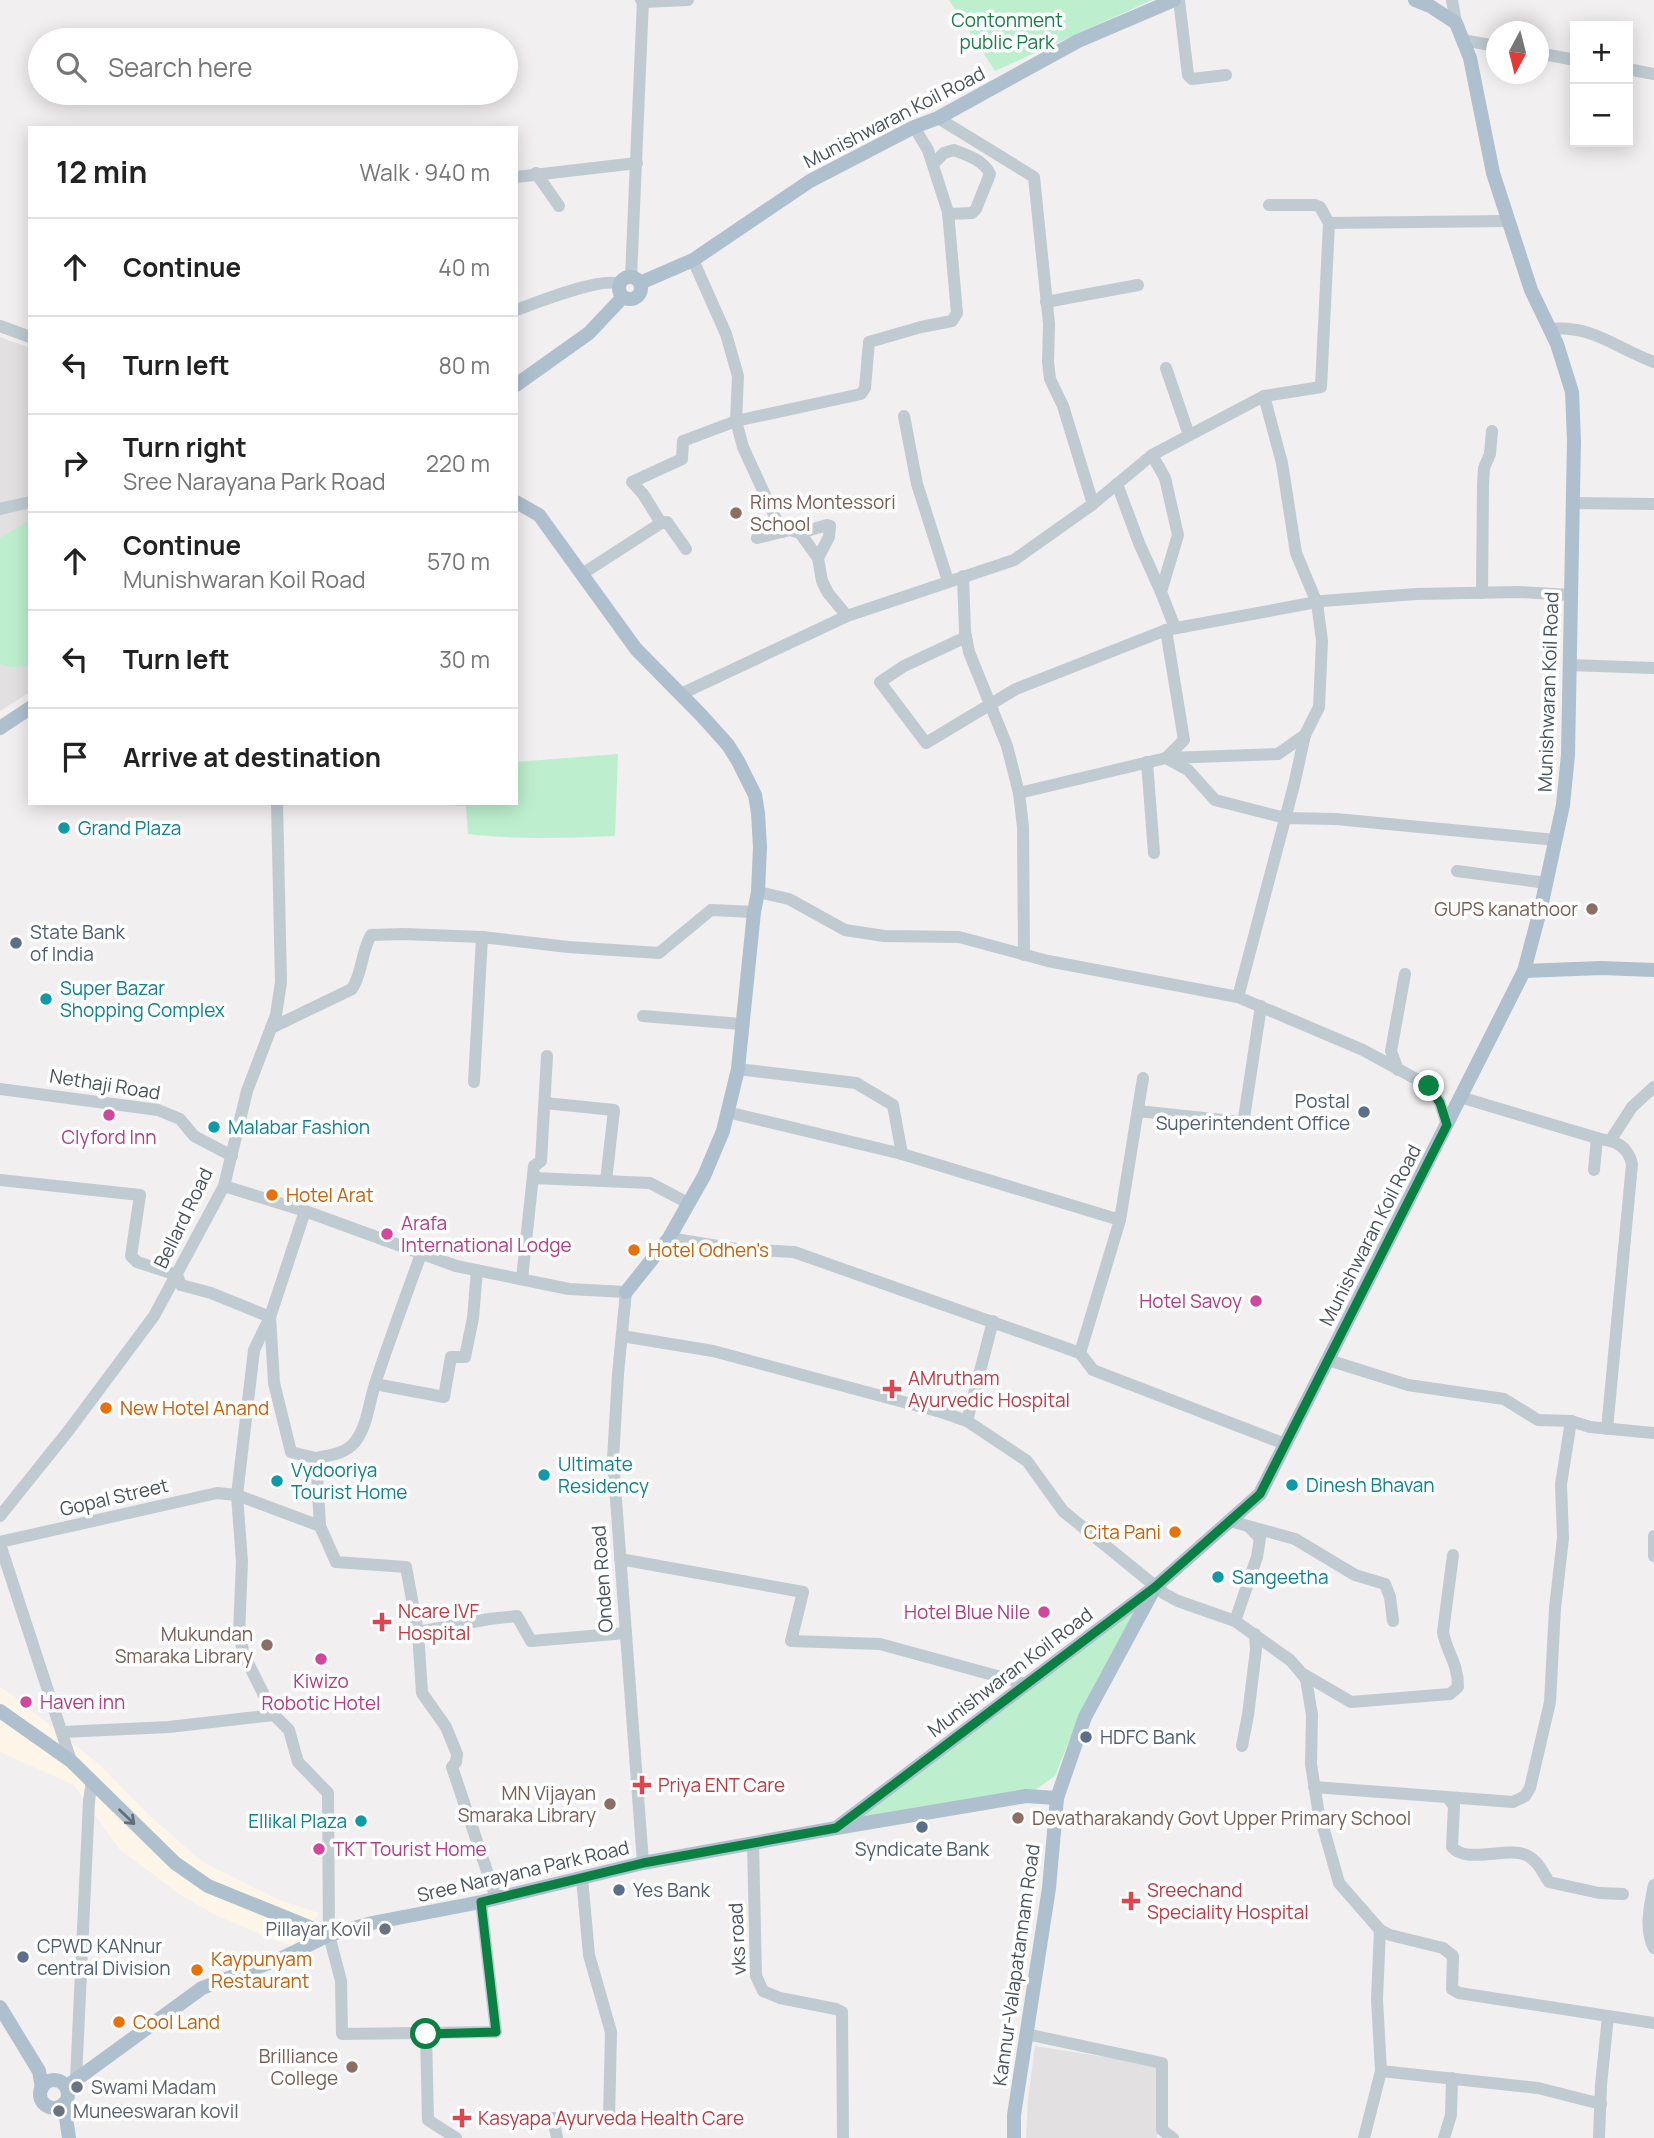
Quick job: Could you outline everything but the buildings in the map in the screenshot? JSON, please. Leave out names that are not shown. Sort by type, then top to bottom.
[{"type":"main road","name":"Munishwaran Koil Road","points":[[518,384],[589,333],[628,285],[693,260],[810,181],[914,127],[938,118],[1078,41],[1174,0]]},
{"type":"main road","points":[[1415,0],[1430,6],[1456,23]]},
{"type":"main road","name":"Munishwaran Koil Road","points":[[836,1828],[1155,1587],[1260,1494],[1524,971],[1563,806],[1568,755],[1574,441],[1572,392],[1557,344],[1531,290],[1493,173],[1469,58],[1456,23]]},
{"type":"main road","points":[[518,503],[539,516],[636,649],[728,745],[755,795],[760,828],[758,892],[738,1069],[723,1130],[704,1176],[669,1238],[626,1292]]},
{"type":"main road","points":[[1,729],[28,709]]},
{"type":"main road","points":[[1524,971],[1601,968],[1654,970]]},
{"type":"main road","name":"Kannur-Valapatannam Road","points":[[1014,2138],[1014,2115],[1049,1888],[1057,1798],[1085,1717],[1155,1587]]},
{"type":"main road","points":[[0,1711],[71,1761],[175,1863],[208,1885],[329,1935]]},
{"type":"main road","name":"Sree Narayana Park Road","points":[[59,2084],[202,1988],[282,1958],[329,1935],[643,1863],[1026,1796],[1057,1798]]},
{"type":"main road","points":[[0,2007],[39,2071],[59,2084],[68,2094],[57,2105],[45,2105],[41,2097],[59,2084]]},
{"type":"main road","points":[[57,2105],[66,2138]]},
{"type":"street","points":[[518,309],[590,285],[613,281],[628,285],[637,163],[642,1],[688,0]]},
{"type":"street","points":[[1179,0],[1188,75],[1192,79],[1226,75]]},
{"type":"street","points":[[1452,0],[1456,23]]},
{"type":"street","points":[[1463,40],[1486,44]]},
{"type":"street","points":[[1549,55],[1570,59]]},
{"type":"street","points":[[1633,70],[1654,74]]},
{"type":"street","points":[[938,118],[1034,177],[1049,324],[1050,379],[1063,406],[1093,504]]},
{"type":"street","points":[[661,523],[632,482],[682,459],[683,441],[736,421],[861,394],[865,388],[869,342],[952,321],[957,313],[948,214],[928,150],[914,127]]},
{"type":"street","points":[[933,164],[944,153],[954,150],[976,159],[987,167],[990,174],[972,213],[948,214]]},
{"type":"street","points":[[518,177],[637,163]]},
{"type":"street","points":[[536,173],[559,206]]},
{"type":"street","points":[[681,694],[847,616],[1014,560],[1093,504],[1152,455],[1264,396],[1321,387],[1329,223],[1320,207],[1315,205],[1269,205]]},
{"type":"street","points":[[1329,223],[1508,220]]},
{"type":"street","points":[[693,260],[726,334],[738,376],[736,421],[743,447],[782,532]]},
{"type":"street","points":[[1046,302],[1138,285]]},
{"type":"street","points":[[0,326],[28,336]]},
{"type":"street","points":[[1550,329],[1572,328],[1598,335],[1654,362]]},
{"type":"street","points":[[1166,368],[1189,435]]},
{"type":"street","points":[[1238,997],[1305,735],[1320,707],[1322,640],[1317,603],[1296,553],[1282,463],[1264,396]]},
{"type":"street","points":[[904,416],[917,484],[948,581]]},
{"type":"street","points":[[1482,593],[1484,468],[1490,454],[1492,430]]},
{"type":"street","points":[[1152,455],[1165,478],[1178,535],[1161,592]]},
{"type":"street","points":[[1117,484],[1161,592],[1170,629],[1184,740],[1166,758]]},
{"type":"street","points":[[0,509],[28,502]]},
{"type":"street","points":[[1573,503],[1654,504]]},
{"type":"street","points":[[582,574],[661,523],[667,522],[686,549]]},
{"type":"street","points":[[757,538],[790,530],[800,533],[820,526],[830,526],[829,537],[818,558]]},
{"type":"street","points":[[800,533],[818,558],[822,581],[828,593],[847,616]]},
{"type":"street","points":[[963,576],[966,637],[973,666],[1007,746],[1019,793],[1023,827],[1024,955]]},
{"type":"street","points":[[966,637],[880,681],[926,743],[1016,689],[1170,629],[1317,603],[1416,594],[1519,592],[1571,595]]},
{"type":"street","points":[[1570,664],[1654,668]]},
{"type":"street","points":[[1019,793],[1166,758],[1278,754],[1305,735]]},
{"type":"street","points":[[1166,758],[1188,770],[1215,800],[1285,818],[1336,819],[1556,840]]},
{"type":"street","points":[[1147,762],[1154,853]]},
{"type":"street","name":"Bellard Road","points":[[0,1516],[69,1430],[154,1316],[224,1186],[247,1091],[276,1015],[281,982],[276,805]]},
{"type":"street","points":[[1457,871],[1546,883]]},
{"type":"street","points":[[758,892],[789,899],[845,930],[884,936],[959,937],[1048,961],[1238,997],[1363,1050],[1429,1086],[1440,1103],[1447,1125]]},
{"type":"street","points":[[271,1028],[352,989],[359,978],[366,943],[371,935],[482,937],[568,947],[659,953],[711,910],[754,912]]},
{"type":"street","points":[[474,1082],[482,937]]},
{"type":"street","points":[[1398,1070],[1391,1051],[1405,974]]},
{"type":"street","points":[[1138,1111],[1243,1120],[1261,1006]]},
{"type":"street","points":[[643,1016],[741,1024]]},
{"type":"street","points":[[522,1279],[534,1166],[541,1161],[547,1056]]},
{"type":"street","points":[[738,1069],[856,1083],[893,1105],[902,1154]]},
{"type":"street","points":[[1080,1353],[1120,1220],[1143,1079]]},
{"type":"street","points":[[1594,1170],[1604,1140],[1632,1107],[1654,1087]]},
{"type":"street","name":"Nethaji Road","points":[[0,1088],[158,1110],[180,1119],[194,1136],[232,1156]]},
{"type":"street","points":[[1460,1097],[1604,1140],[1630,1154],[1632,1164],[1607,1429]]},
{"type":"street","points":[[545,1103],[614,1110],[606,1181]]},
{"type":"street","points":[[727,1112],[902,1154],[1120,1220]]},
{"type":"street","points":[[533,1178],[650,1183],[688,1203]]},
{"type":"street","points":[[0,1180],[140,1195],[131,1256],[136,1262],[177,1275],[181,1285],[211,1293],[270,1317]]},
{"type":"street","points":[[224,1186],[305,1211],[456,1266],[569,1289],[626,1292]]},
{"type":"street","points":[[305,1211],[270,1317],[254,1350],[237,1495],[242,1562],[239,1634],[244,1655],[274,1715],[289,1730],[298,1762],[328,1793],[329,1935],[341,1980],[342,2034],[496,2032],[481,1902]]},
{"type":"street","points":[[669,1238],[736,1250],[794,1252],[1080,1353],[1093,1370],[1285,1444]]},
{"type":"street","points":[[270,1317],[274,1383],[291,1452],[316,1458],[339,1453],[354,1444],[366,1419],[375,1384],[421,1254]]},
{"type":"street","points":[[375,1384],[444,1397],[451,1357],[465,1357],[477,1270]]},
{"type":"street","name":"Onden Road","points":[[626,1292],[613,1459],[643,1863]]},
{"type":"street","points":[[967,1421],[993,1321]]},
{"type":"street","points":[[622,1336],[713,1351],[967,1421],[1027,1461],[1063,1511],[1155,1587],[1178,1601],[1236,1621],[1290,1660],[1303,1674],[1351,1702],[1450,1694],[1458,1687],[1457,1667],[1443,1632],[1453,1555]]},
{"type":"street","points":[[1328,1360],[1408,1385],[1504,1399],[1538,1420],[1571,1421],[1607,1429],[1654,1433]]},
{"type":"street","points":[[1314,1787],[1513,1802],[1525,1796],[1530,1788],[1550,1702],[1555,1608],[1563,1538],[1561,1484],[1571,1421]]},
{"type":"street","points":[[316,1458],[320,1526],[336,1562],[405,1567],[418,1632],[422,1693],[446,1727],[457,1754],[452,1767],[496,1898]]},
{"type":"street","name":"Gopal Street","points":[[0,1543],[217,1493],[237,1495]]},
{"type":"street","points":[[237,1495],[320,1526]]},
{"type":"street","points":[[1230,1521],[1295,1539],[1355,1575],[1385,1584],[1390,1597],[1393,1621]]},
{"type":"street","points":[[1236,1621],[1258,1547],[1259,1538],[1248,1527]]},
{"type":"street","points":[[1654,1536],[1654,1556]]},
{"type":"street","points":[[0,1543],[71,1761]]},
{"type":"street","points":[[620,1559],[803,1592],[791,1641],[880,1644],[1026,1684]]},
{"type":"street","points":[[418,1632],[517,1616],[531,1641],[626,1633]]},
{"type":"street","points":[[1241,1746],[1248,1715],[1255,1634]]},
{"type":"street","points":[[1303,1674],[1312,1716],[1310,1747],[1314,1787],[1339,1883],[1380,1930],[1443,1948],[1453,1956],[1452,1989],[1459,1993],[1654,2023]]},
{"type":"street","points":[[62,1732],[169,1727],[274,1715]]},
{"type":"street","points":[[59,2084],[92,1781]]},
{"type":"street","points":[[1447,1798],[1454,1806],[1452,1847],[1456,1852],[1466,1855],[1526,1854],[1536,1862],[1549,1882],[1599,1893],[1623,1894]]},
{"type":"street","name":"vks road","points":[[753,1843],[756,1976],[762,1991],[780,1998],[842,2012],[843,2138]]},
{"type":"street","points":[[582,1878],[589,1955],[611,2032],[609,2119]]},
{"type":"street","points":[[1654,1885],[1649,1926],[1654,1948]]},
{"type":"street","points":[[1364,2138],[1381,2071],[1377,1999],[1380,1930]]},
{"type":"street","points":[[1599,2138],[1608,2016]]},
{"type":"street","points":[[426,2034],[428,2120],[456,2138]]},
{"type":"street","points":[[1026,2034],[1162,2063],[1163,2130],[1173,2138]]},
{"type":"street","points":[[1381,2071],[1538,2088],[1601,2104]]},
{"type":"street","points":[[1444,2138],[1451,2115],[1452,2078]]},
{"type":"street","points":[[557,2138],[553,2118],[623,2119]]},
{"type":"shaded area","points":[[0,337],[28,347],[28,693],[0,711]]},
{"type":"shaded area","points":[[0,1687],[100,1765],[148,1814],[201,1861],[282,1901],[319,1913],[293,1948],[294,1946],[212,1913],[182,1896],[119,1849],[74,1785],[0,1752]]},
{"type":"shaded area","points":[[1035,2046],[1156,2065],[1157,2138],[1026,2138]]},
{"type":"green space","name":"Contonment public Park","points":[[949,0],[1152,0],[995,71]]},
{"type":"green space","points":[[28,521],[28,666],[11,667],[0,664],[0,538]]},
{"type":"green space","points":[[618,754],[615,836],[523,838],[468,834],[466,806],[447,805],[518,805],[518,762]]},
{"type":"green space","points":[[1148,1595],[1080,1714],[1055,1776],[1035,1790],[850,1821]]},
{"type":"place","name":"Rims Montessori School","points":[[736,513]]},
{"type":"place","name":"Grand Plaza","points":[[64,828]]},
{"type":"place","name":"GUPS kanathoor","points":[[1592,909]]},
{"type":"place","name":"State Bank of India","points":[[16,943]]},
{"type":"place","name":"Super Bazar Shopping Complex","points":[[46,999]]},
{"type":"place","name":"Postal Superintendent Office","points":[[1364,1112]]},
{"type":"place","name":"Clyford Inn","points":[[109,1115]]},
{"type":"place","name":"Malabar Fashion","points":[[214,1127]]},
{"type":"place","name":"Hotel Arat","points":[[272,1195]]},
{"type":"place","name":"Arafa International Lodge","points":[[387,1234]]},
{"type":"place","name":"Hotel Odhen's","points":[[634,1250]]},
{"type":"place","name":"Hotel Savoy","points":[[1256,1301]]},
{"type":"place","name":"AMrutham Ayurvedic Hospital","points":[[892,1389]]},
{"type":"place","name":"New Hotel Anand","points":[[106,1408]]},
{"type":"place","name":"Ultimate Residency","points":[[544,1475]]},
{"type":"place","name":"Vydooriya Tourist Home","points":[[277,1481]]},
{"type":"place","name":"Dinesh Bhavan","points":[[1292,1485]]},
{"type":"place","name":"Cita Pani","points":[[1175,1532]]},
{"type":"place","name":"Sangeetha","points":[[1218,1577]]},
{"type":"place","name":"Hotel Blue Nile","points":[[1044,1612]]},
{"type":"place","name":"Ncare IVF Hospital","points":[[382,1622]]},
{"type":"place","name":"Mukundan Smaraka Library","points":[[267,1645]]},
{"type":"place","name":"Kiwizo Robotic Hotel","points":[[321,1659]]},
{"type":"place","name":"Haven inn","points":[[26,1702]]},
{"type":"place","name":"HDFC Bank","points":[[1086,1737]]},
{"type":"place","name":"Priya ENT Care","points":[[642,1785]]},
{"type":"place","name":"MN Vijayan Smaraka Library","points":[[610,1804]]},
{"type":"place","name":"Devatharakandy Govt Upper Primary School","points":[[1018,1818]]},
{"type":"place","name":"Ellikal Plaza","points":[[361,1821]]},
{"type":"place","name":"Syndicate Bank","points":[[922,1827]]},
{"type":"place","name":"TKT Tourist Home","points":[[319,1849]]},
{"type":"place","name":"Yes Bank","points":[[619,1890]]},
{"type":"place","name":"Sreechand Speciality Hospital","points":[[1131,1901]]},
{"type":"place","name":"Pillayar Kovil","points":[[385,1929]]},
{"type":"place","name":"CPWD KANnur central Division","points":[[23,1957]]},
{"type":"place","name":"Kaypunyam Restaurant","points":[[197,1970]]},
{"type":"place","name":"Cool Land","points":[[119,2022]]},
{"type":"place","name":"Brilliance College","points":[[352,2067]]},
{"type":"place","name":"Swami Madam","points":[[77,2087]]},
{"type":"place","name":"Muneeswaran kovil","points":[[59,2111]]},
{"type":"place","name":"Kasyapa Ayurveda Health Care","points":[[462,2118]]},
{"type":"route","points":[[426,2034],[496,2032],[481,1902],[643,1863],[836,1828],[1155,1587],[1260,1494],[1447,1125],[1440,1103],[1429,1086]]}]
